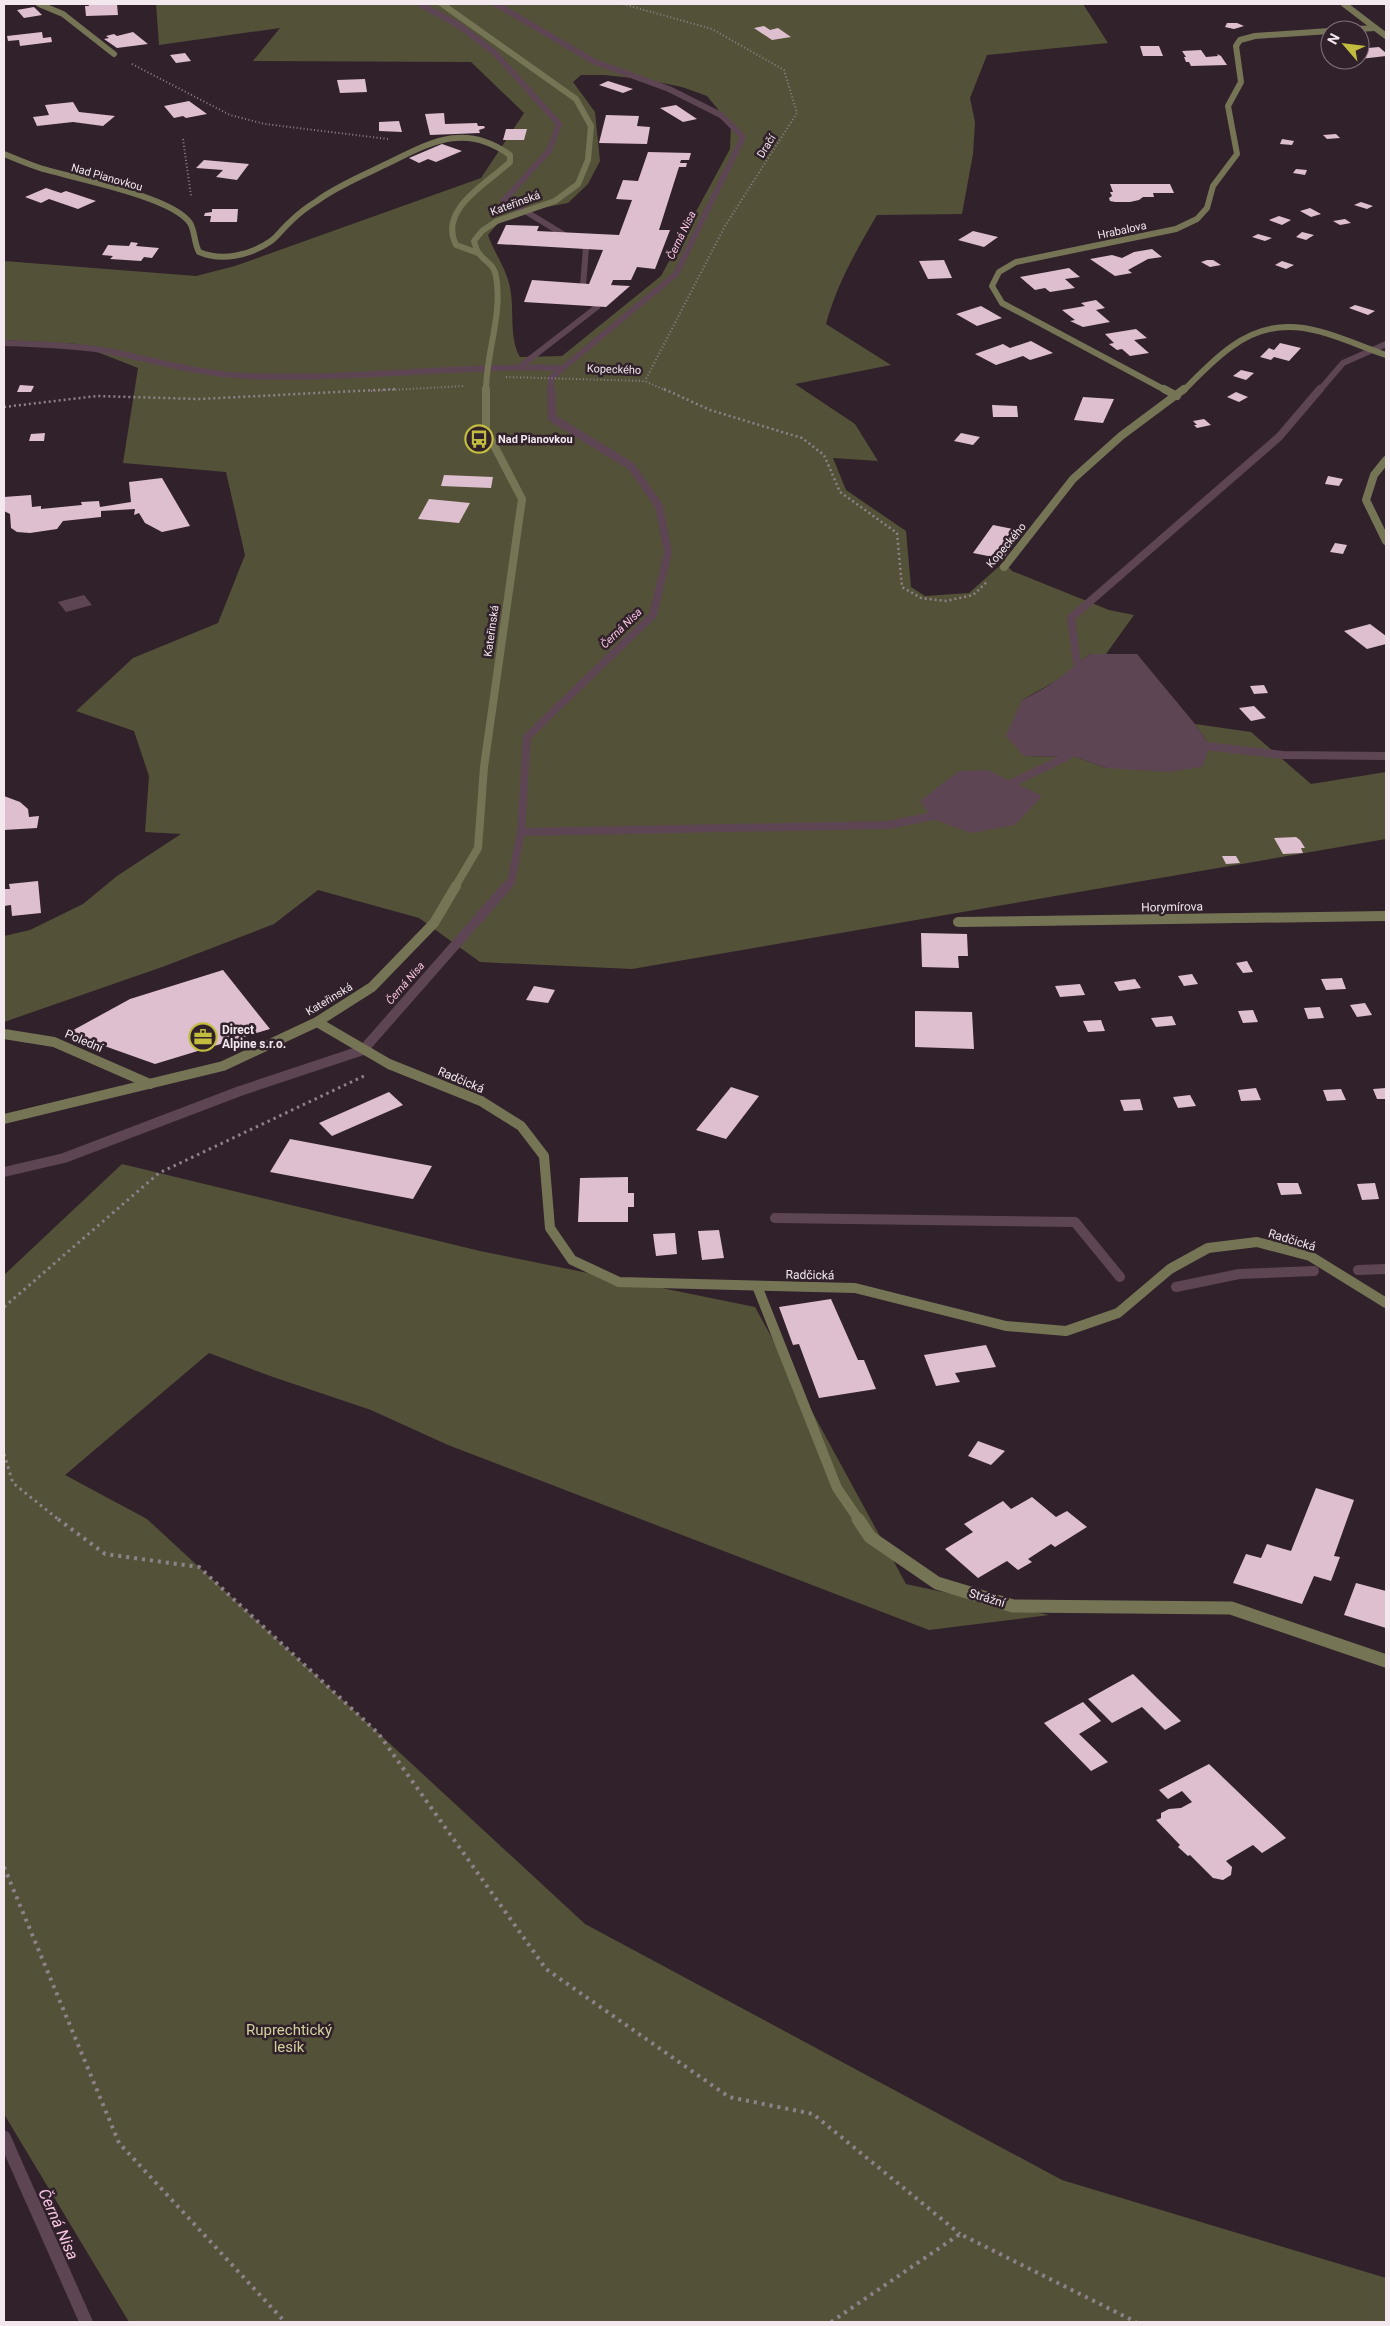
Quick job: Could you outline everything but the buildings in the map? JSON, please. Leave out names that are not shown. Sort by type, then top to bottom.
[{"type":"street","points":[[39,4],[63,14],[114,54]]},
{"type":"street","name":"Kateřinská","points":[[4,1119],[223,1066],[317,1022],[372,987],[434,923],[478,848],[484,767],[522,499],[486,430],[486,376],[497,322],[496,275],[491,262],[478,253],[474,241],[482,231],[497,221],[555,202],[578,184],[588,160],[591,126],[576,99],[442,4]]},
{"type":"street","points":[[1344,4],[1386,36]]},
{"type":"street","points":[[1370,28],[1375,28]]},
{"type":"street","name":"Hrabalova","points":[[1177,396],[1002,303],[992,286],[999,272],[1016,262],[1176,229],[1197,220],[1207,208],[1212,186],[1237,154],[1228,106],[1241,82],[1236,46],[1240,40],[1255,36],[1320,32]]},
{"type":"street","name":"Nad Pianovkou","points":[[4,154],[38,168],[135,193],[176,212],[189,222],[195,245],[199,252],[215,256],[235,256],[272,240],[292,220],[331,192],[428,143],[452,137],[490,141],[500,145],[510,155],[510,162],[493,179],[470,195],[453,217],[449,230],[456,245],[478,253]]},
{"type":"street","name":"Kopeckého","points":[[1004,567],[1073,478],[1121,436],[1177,396],[1230,347],[1249,335],[1275,326],[1305,327],[1386,355]]},
{"type":"street","points":[[1386,460],[1374,475],[1366,500],[1386,541]]},
{"type":"street","name":"Horymírova","points":[[958,922],[1386,916]]},
{"type":"street","name":"Radčická","points":[[317,1022],[389,1064],[481,1101],[521,1126],[544,1156],[550,1228],[572,1260],[620,1282],[855,1288],[1006,1326],[1066,1330],[1118,1313],[1170,1269],[1208,1248],[1257,1242],[1310,1256],[1386,1303]]},
{"type":"street","name":"Polední","points":[[4,1034],[54,1042],[150,1084]]},
{"type":"street","name":"Strážní","points":[[756,1286],[837,1488],[870,1537],[937,1583],[1013,1606],[1231,1608],[1386,1660]]},
{"type":"path","name":"Dračí","points":[[623,4],[712,29],[784,70],[796,113],[725,226],[645,381]]},
{"type":"path","points":[[114,54],[230,115],[265,124],[428,143]]},
{"type":"path","points":[[183,139],[191,194]]},
{"type":"path","name":"Kopeckého","points":[[524,377],[645,381],[710,410],[802,438],[824,454],[840,492],[897,534],[902,587],[921,598],[946,601],[973,595],[1004,567]]},
{"type":"path","points":[[4,407],[97,396],[199,400],[486,385]]},
{"type":"path","points":[[4,1307],[159,1173],[389,1064]]},
{"type":"path","points":[[4,1454],[13,1483],[44,1509],[105,1554],[199,1567],[378,1733],[546,1969],[729,2097],[813,2114],[960,2234],[1136,2322]]},
{"type":"path","points":[[4,1867],[119,2143],[285,2322]]},
{"type":"path","points":[[831,2322],[960,2234]]},
{"type":"green space","points":[[156,4],[1083,4],[1108,43],[987,55],[970,98],[975,122],[973,154],[962,214],[877,215],[855,254],[835,296],[826,324],[891,365],[795,384],[855,424],[878,461],[833,458],[846,490],[906,531],[911,587],[925,596],[969,593],[1004,562],[1012,571],[1109,610],[1134,615],[1106,654],[1090,654],[1063,677],[1022,700],[1024,756],[1076,757],[1106,768],[1210,746],[1195,724],[1251,732],[1311,784],[1386,772],[1386,839],[632,969],[480,962],[419,918],[318,890],[274,924],[165,966],[4,1022],[4,936],[30,930],[83,904],[117,876],[181,834],[145,832],[149,776],[134,731],[76,711],[133,658],[218,623],[245,555],[226,472],[123,463],[138,368],[77,344],[4,340],[4,261],[196,276],[235,266],[481,178],[524,113],[471,62],[253,61],[280,28],[159,45]],"holes":[[[581,75],[643,79],[682,87],[707,96],[731,125],[730,149],[661,276],[562,356],[520,357],[514,338],[510,287],[488,235],[505,215],[568,203],[588,184],[600,161],[595,112],[573,82]]]},
{"type":"green space","name":"Ruprechtický lesík","points":[[122,1164],[480,1251],[755,1307],[906,1584],[1049,1615],[929,1630],[448,1445],[371,1410],[209,1353],[65,1475],[147,1519],[585,1924],[1062,2180],[1386,2278],[1386,2322],[129,2322],[4,2114],[4,1275]]},
{"type":"shaded area","points":[[84,595],[92,605],[66,612],[58,602]]},
{"type":"shaded area","points":[[1090,654],[1137,654],[1195,724],[1210,746],[1202,767],[1168,772],[1106,768],[1076,757],[1024,756],[1006,736],[1022,700],[1049,685]]},
{"type":"shaded area","points":[[988,770],[1042,796],[1015,825],[971,833],[933,819],[920,801],[959,771]]},
{"type":"waterway","points":[[420,4],[460,26],[495,53],[559,124],[549,151],[503,201],[520,208],[586,248],[583,286],[597,307],[522,365]]},
{"type":"waterway","name":"Černá Nisa","points":[[496,4],[595,62],[669,89],[721,115],[743,137],[676,274],[551,378],[551,389]]},
{"type":"waterway","points":[[4,343],[90,348],[192,369],[247,376],[326,376],[482,369],[561,368]]},
{"type":"waterway","points":[[1319,391],[1343,363],[1386,344]]},
{"type":"waterway","name":"Černá Nisa","points":[[521,832],[527,737],[653,615],[668,552],[659,506],[631,466],[552,418],[551,389]]},
{"type":"waterway","points":[[1079,678],[1071,618],[1279,437],[1320,389]]},
{"type":"waterway","points":[[1198,745],[1283,755],[1386,756]]},
{"type":"waterway","points":[[1002,788],[1068,756],[1071,749]]},
{"type":"waterway","points":[[521,832],[888,825],[943,814]]},
{"type":"waterway","name":"Černá Nisa","points":[[507,886],[511,882],[521,832]]},
{"type":"waterway","name":"Černá Nisa","points":[[4,1172],[64,1158],[240,1091],[363,1050],[507,886]]},
{"type":"waterway","points":[[775,1218],[1075,1222],[1120,1277]]},
{"type":"waterway","points":[[1358,1270],[1386,1269]]},
{"type":"waterway","points":[[1176,1287],[1239,1274],[1314,1271]]},
{"type":"waterway","name":"Černá Nisa","points":[[4,2137],[86,2322]]},
{"type":"place","name":"Nad Pianovkou","points":[[479,439]]},
{"type":"place","name":"Direct Alpine s.r.o.","points":[[203,1037]]}]
